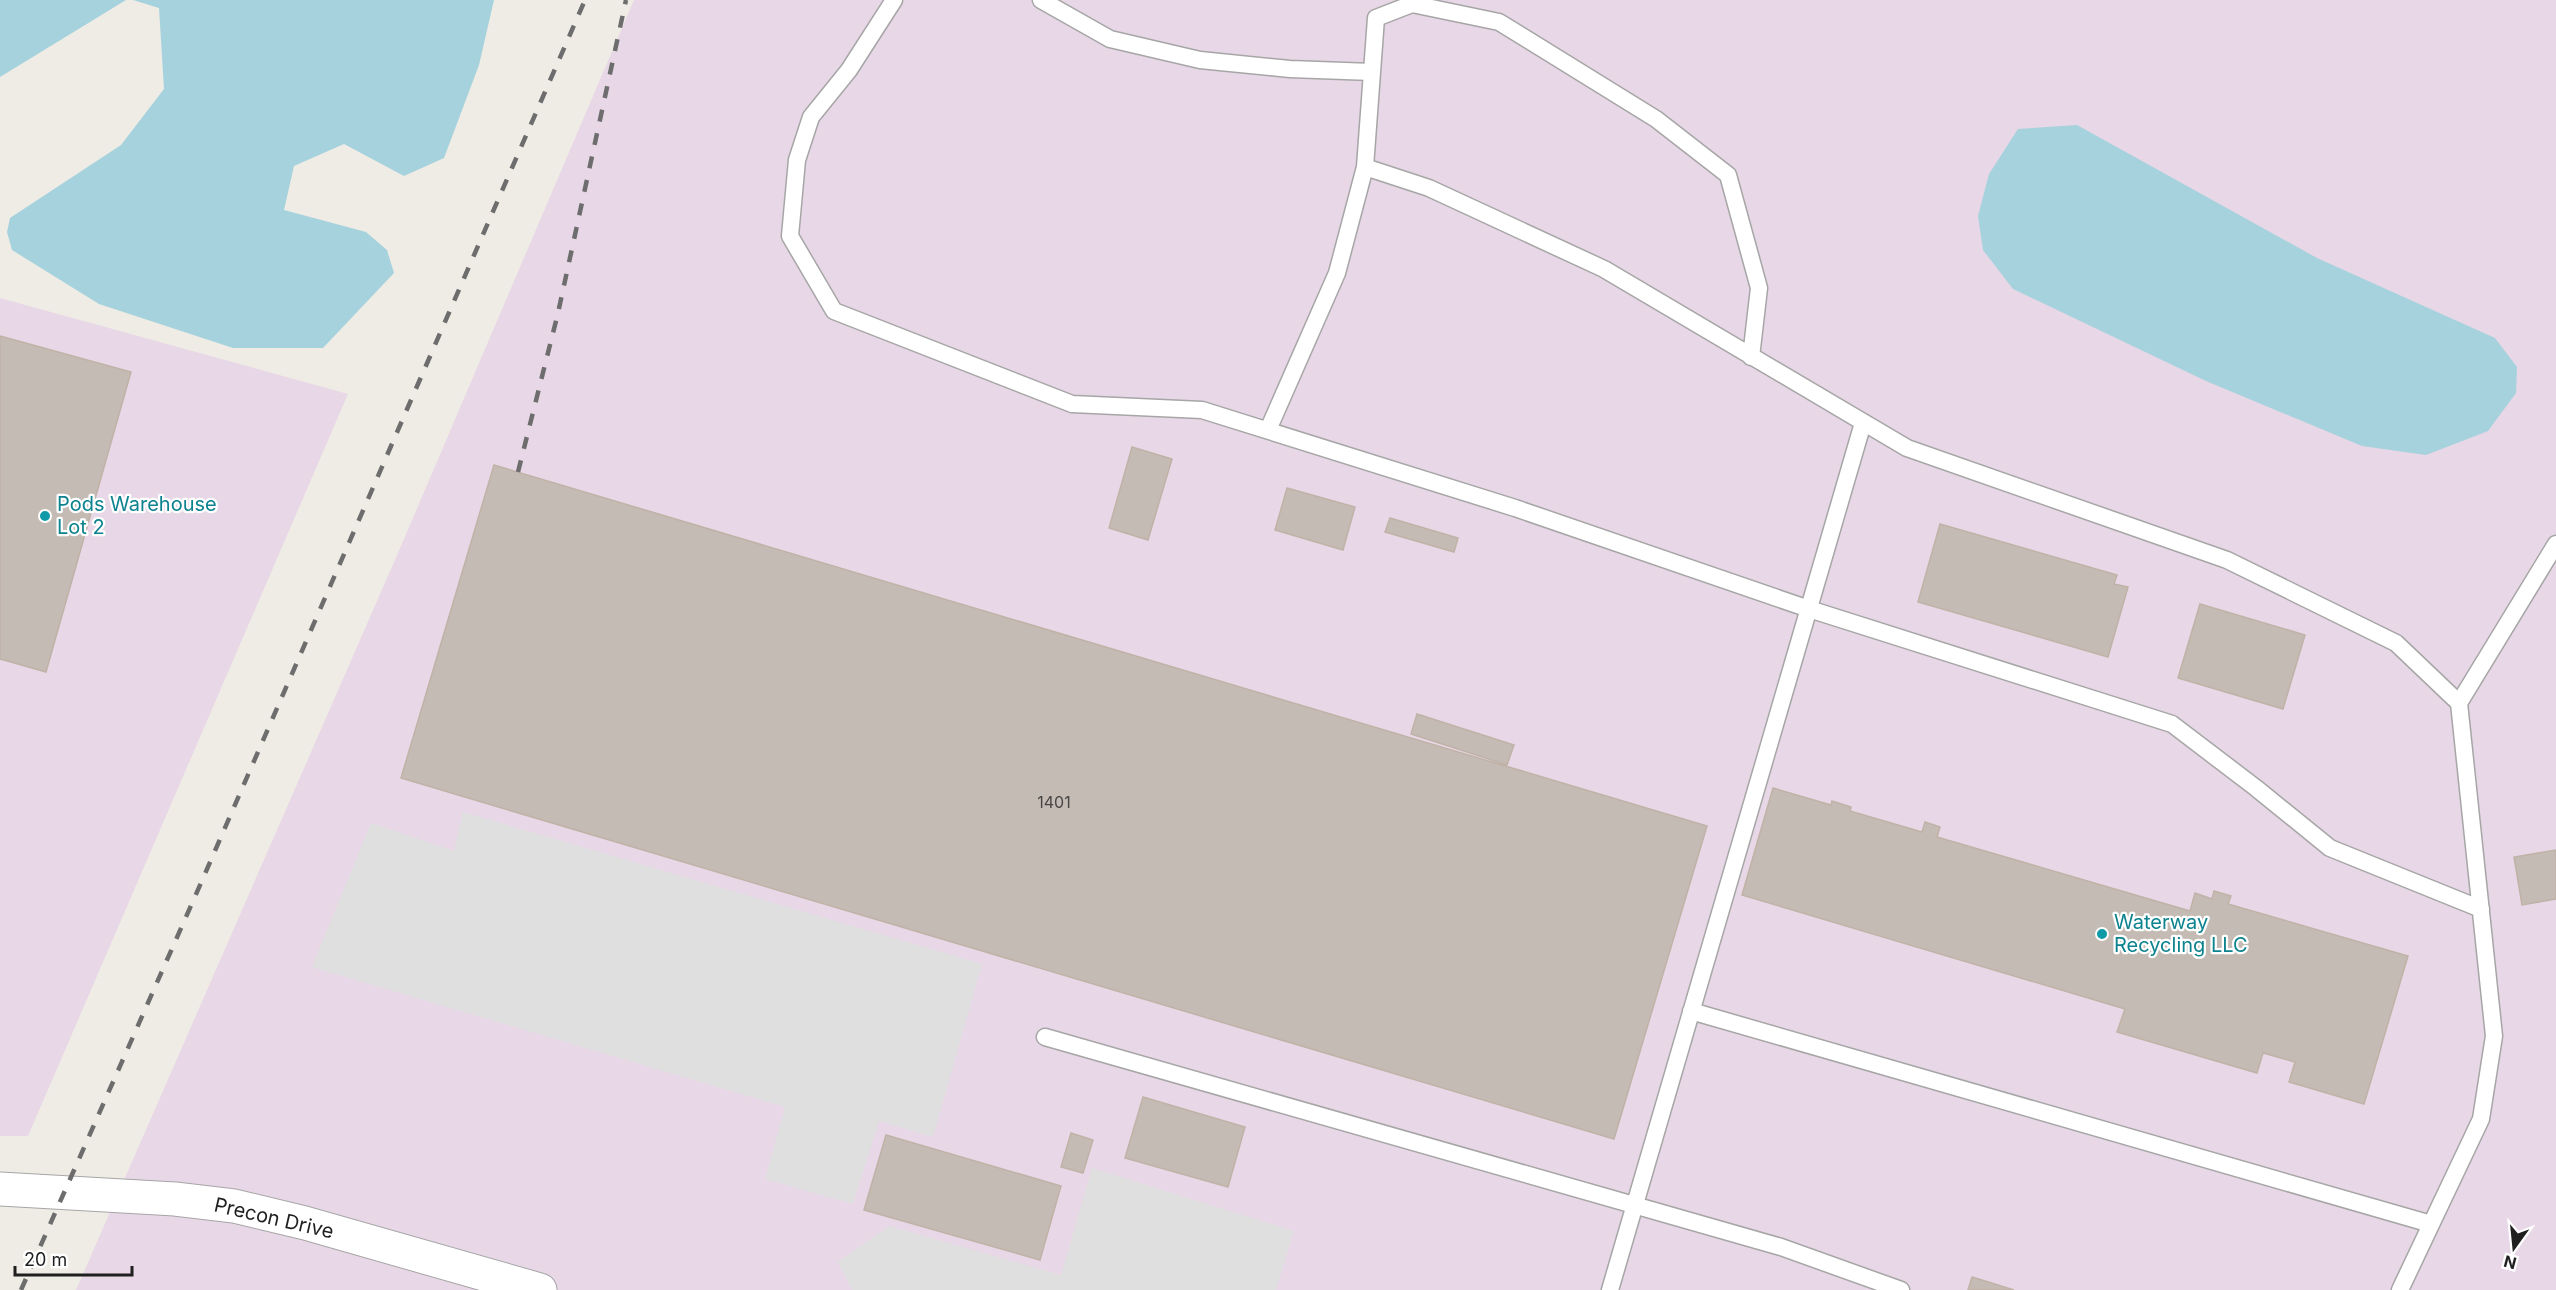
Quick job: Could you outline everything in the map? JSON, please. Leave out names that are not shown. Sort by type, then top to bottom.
[{"type":"street","name":"Precon Drive","points":[[0,1189],[175,1199],[234,1206],[305,1223],[540,1290]]},
{"type":"lane","points":[[894,0],[849,70],[811,117],[796,159],[790,236],[834,311],[1072,404],[1202,410],[1515,508],[1809,609],[2172,724],[2330,848],[2481,909]]},
{"type":"lane","points":[[1041,0],[1110,39],[1200,60],[1290,69],[1372,72]]},
{"type":"lane","points":[[1268,430],[1337,273],[1365,167],[1376,18],[1412,4],[1499,22],[1656,119],[1728,175],[1759,288],[1751,357]]},
{"type":"lane","points":[[1365,167],[1429,188],[1604,269],[1907,448],[2228,560],[2396,643],[2459,703]]},
{"type":"lane","points":[[1610,1290],[1863,423]]},
{"type":"lane","points":[[2400,1290],[2481,1119],[2494,1036],[2459,703],[2556,544]]},
{"type":"lane","points":[[1691,1011],[2431,1224]]},
{"type":"lane","points":[[1045,1037],[1781,1247],[1901,1290]]},
{"type":"shaded area","points":[[634,0],[2556,0],[2556,1290],[76,1290],[398,553]]},
{"type":"shaded area","points":[[0,298],[348,394],[28,1136],[0,1136]]},
{"type":"shaded area","points":[[463,812],[982,964],[933,1137],[879,1121],[853,1204],[765,1179],[785,1107],[312,967],[371,823],[454,851]]},
{"type":"shaded area","points":[[1092,1168],[1294,1231],[1276,1290],[852,1290],[838,1262],[889,1226],[1061,1275]]},
{"type":"water","points":[[0,0],[126,0],[0,77]]},
{"type":"water","points":[[133,0],[494,0],[479,65],[444,158],[404,176],[344,144],[294,166],[284,210],[366,232],[387,250],[394,273],[323,348],[233,348],[99,304],[12,250],[7,232],[10,218],[121,145],[164,89],[159,8]]},
{"type":"water","points":[[2077,125],[2317,258],[2495,338],[2517,367],[2516,393],[2488,431],[2426,455],[2362,446],[2206,381],[2013,289],[1983,250],[1978,216],[1989,174],[2018,129]]},
{"type":"building","name":"Pods Warehouse Lot 2","points":[[0,336],[131,372],[46,672],[0,659]]},
{"type":"building","points":[[1132,447],[1172,459],[1148,540],[1109,528]]},
{"type":"building","points":[[494,465],[1707,826],[1614,1139],[401,778]]},
{"type":"building","points":[[1287,488],[1355,507],[1343,550],[1275,530]]},
{"type":"building","points":[[1390,518],[1458,538],[1454,552],[1385,532]]},
{"type":"building","points":[[1940,524],[2117,575],[2114,584],[2128,587],[2108,657],[1918,602]]},
{"type":"building","points":[[2200,604],[2305,635],[2283,709],[2178,678]]},
{"type":"building","points":[[1417,714],[1514,745],[1507,765],[1411,734]]},
{"type":"building","name":"Waterway Recycling LLC","points":[[1773,788],[1831,805],[1832,801],[1851,807],[1850,811],[1922,832],[1925,822],[1940,827],[1937,837],[2190,911],[2195,893],[2212,899],[2214,891],[2231,896],[2228,904],[2408,956],[2364,1104],[2289,1082],[2295,1062],[2263,1053],[2257,1073],[2117,1032],[2125,1009],[1742,895]]},
{"type":"building","points":[[2556,850],[2556,899],[2522,905],[2514,857]]},
{"type":"building","points":[[1143,1097],[1245,1127],[1228,1187],[1125,1158]]},
{"type":"building","points":[[1071,1133],[1093,1140],[1083,1173],[1061,1167]]},
{"type":"building","points":[[886,1135],[1061,1186],[1040,1260],[864,1210]]},
{"type":"building","points":[[1972,1277],[2014,1290],[1968,1290]]},
{"type":"railway","points":[[21,1290],[201,883],[585,0]]},
{"type":"railway","points":[[518,472],[558,313],[626,0]]},
{"type":"place","name":"Pods Warehouse Lot 2","points":[[45,516]]},
{"type":"place","name":"Waterway Recycling LLC","points":[[2102,934]]}]
